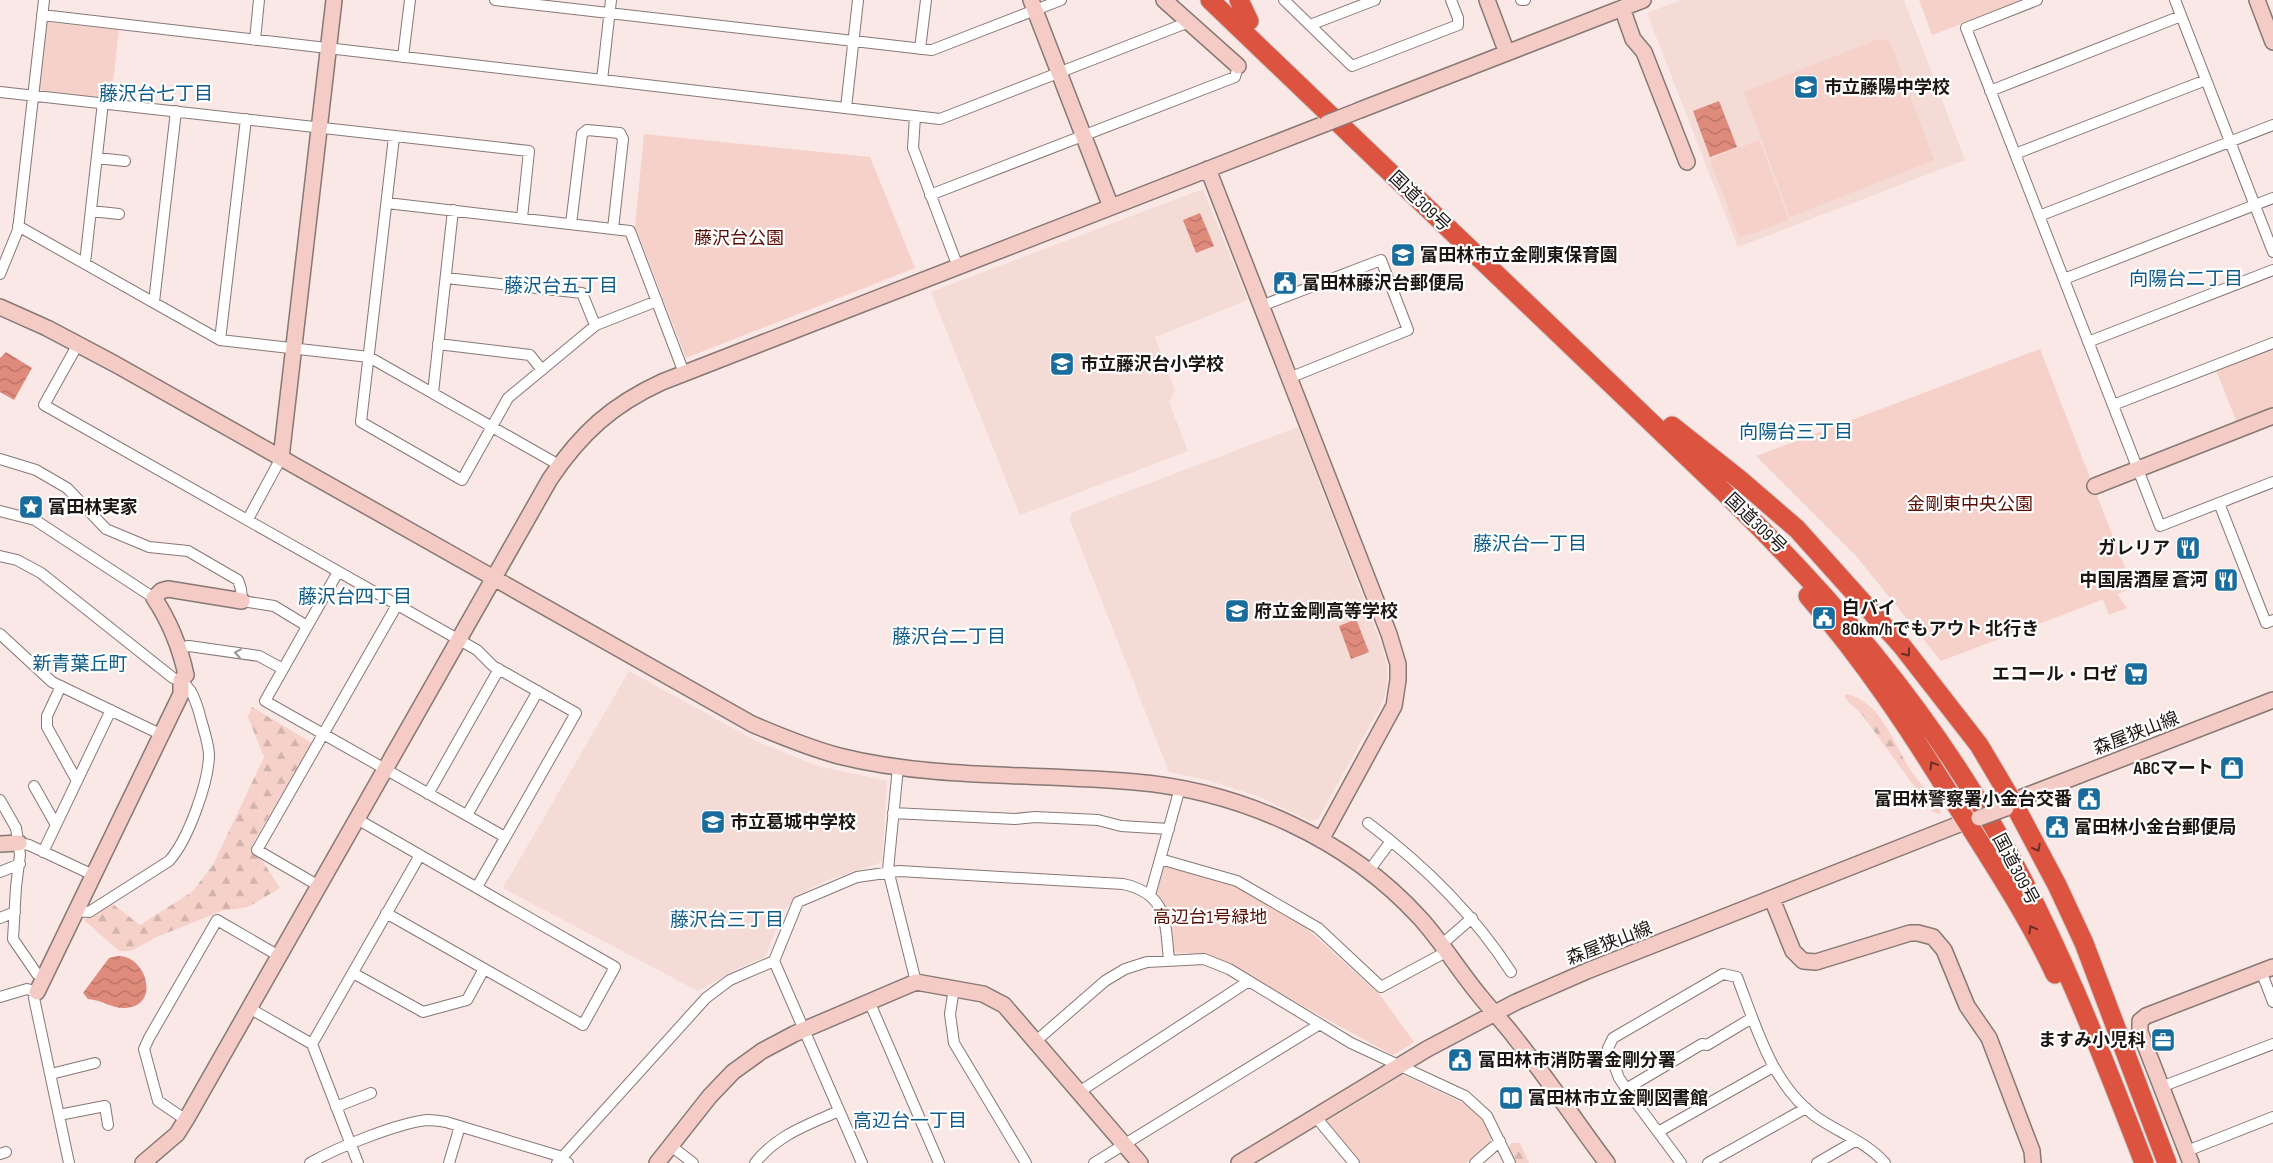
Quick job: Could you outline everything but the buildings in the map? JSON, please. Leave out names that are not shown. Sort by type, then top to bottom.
[{"type":"highway","points":[[1209,0],[1228,9]]},
{"type":"highway","points":[[1239,0],[1249,21]]},
{"type":"highway","name":"国道309号","points":[[1228,9],[1249,21],[1788,538],[1886,648],[1964,758],[2015,841],[2069,948],[2157,1163]]},
{"type":"highway","name":"国道309号","points":[[1228,9],[1813,582],[1874,654],[1937,738],[1995,830],[2055,944],[2090,1025],[2143,1163]]},
{"type":"highway","points":[[1631,404],[1665,445],[1732,510],[1848,643],[1973,820],[2051,964],[2121,1124],[2143,1163]]},
{"type":"highway","points":[[1672,426],[1739,478],[1797,529],[1862,599],[1902,646],[1979,745],[2010,806],[2057,885],[2084,943],[2167,1163]]},
{"type":"street","points":[[0,274],[4,252],[18,226],[44,0]]},
{"type":"street","points":[[255,40],[260,0]]},
{"type":"street","points":[[248,520],[281,458],[334,0]]},
{"type":"street","points":[[403,57],[410,0]]},
{"type":"street","points":[[495,0],[932,50],[1032,5],[1061,0]]},
{"type":"street","points":[[602,80],[611,0]]},
{"type":"street","points":[[846,108],[858,0]]},
{"type":"street","points":[[920,49],[926,0]]},
{"type":"street","points":[[930,195],[1235,77],[1238,66],[1164,0]]},
{"type":"street","points":[[1284,0],[1349,64],[1355,66],[1458,25],[1458,18],[1451,0]]},
{"type":"street","points":[[1310,26],[1375,0]]},
{"type":"street","points":[[1486,0],[1507,53]]},
{"type":"street","points":[[1521,0],[1526,0]]},
{"type":"street","points":[[144,1163],[177,1134],[186,1120],[559,465],[586,433],[614,408],[638,393],[684,373],[1643,0]]},
{"type":"street","points":[[2035,0],[1966,28],[2160,526],[2273,482]]},
{"type":"street","points":[[2175,0],[2273,252]]},
{"type":"street","points":[[2258,0],[2273,42]]},
{"type":"street","points":[[1032,5],[1111,207]]},
{"type":"street","points":[[1622,8],[1632,39],[1644,52],[1687,162]]},
{"type":"street","points":[[42,15],[940,119],[1189,22]]},
{"type":"street","points":[[1990,91],[2181,16]]},
{"type":"street","points":[[2015,154],[2206,80]]},
{"type":"street","points":[[0,92],[529,151],[522,218]]},
{"type":"street","points":[[85,263],[103,102]]},
{"type":"street","points":[[154,302],[176,111]]},
{"type":"street","points":[[915,116],[913,148],[958,267]]},
{"type":"street","points":[[220,340],[246,119]]},
{"type":"street","points":[[2039,216],[2273,125]]},
{"type":"street","points":[[571,224],[582,134],[587,130],[620,133],[622,139],[612,229]]},
{"type":"street","points":[[394,137],[361,422],[462,480],[508,398],[594,326],[657,301]]},
{"type":"street","points":[[97,158],[125,161]]},
{"type":"street","points":[[1208,169],[1385,625],[1398,664],[1398,680],[1394,706],[1321,840]]},
{"type":"street","points":[[2064,279],[2273,198]]},
{"type":"street","points":[[387,202],[630,231],[684,373]]},
{"type":"street","points":[[433,393],[453,210]]},
{"type":"street","points":[[91,211],[119,214]]},
{"type":"street","points":[[18,226],[220,340],[369,357],[559,465]]},
{"type":"street","points":[[1261,306],[1381,260],[1388,277],[1408,330],[1289,378]]},
{"type":"street","points":[[2088,342],[2273,270]]},
{"type":"street","points":[[446,278],[582,293],[594,326]]},
{"type":"street","points":[[0,307],[78,344],[752,724],[810,748],[839,756],[898,767],[1135,782],[1180,788],[1250,807],[1321,840],[1368,872],[1419,917],[1542,1072],[1607,1163]]},
{"type":"street","points":[[2113,405],[2273,343]]},
{"type":"street","points":[[78,344],[44,405],[460,640],[477,650],[499,669],[576,713],[477,887]]},
{"type":"street","points":[[438,344],[530,354],[542,370]]},
{"type":"street","points":[[2095,486],[2273,416]]},
{"type":"street","points":[[0,459],[36,470],[67,488],[106,529],[149,547],[188,551],[234,577],[242,589],[242,601]]},
{"type":"street","points":[[2218,504],[2266,623],[2273,620]]},
{"type":"street","points":[[0,511],[34,520],[154,598],[179,648],[186,675],[181,680],[181,694],[34,998],[69,1163]]},
{"type":"street","points":[[0,556],[23,563],[40,573],[173,678],[181,680],[194,695],[209,753],[206,778],[184,840],[169,860],[89,912],[76,911]]},
{"type":"street","points":[[338,572],[265,701],[505,837]]},
{"type":"street","points":[[154,598],[161,591],[168,589],[274,606],[308,626]]},
{"type":"street","points":[[319,886],[257,850],[397,605]]},
{"type":"street","points":[[0,634],[52,682],[160,734]]},
{"type":"street","points":[[179,648],[189,646],[259,656],[283,669]]},
{"type":"street","points":[[428,794],[499,669]]},
{"type":"street","points":[[61,686],[47,716],[47,727],[77,782]]},
{"type":"street","points":[[467,816],[538,691]]},
{"type":"street","name":"森屋狭山線","points":[[1246,1161],[1314,1116],[1398,1065],[1494,1013],[1569,978],[2010,806],[2023,796],[2273,700]]},
{"type":"street","name":"森屋狭山線","points":[[2010,806],[2029,806],[2080,786],[2123,764],[2273,707]]},
{"type":"street","points":[[43,852],[111,710]]},
{"type":"street","points":[[898,767],[888,872],[916,982]]},
{"type":"street","points":[[34,786],[56,825]]},
{"type":"street","points":[[1150,895],[1180,788]]},
{"type":"street","points":[[0,800],[16,828],[19,842],[20,864],[14,912],[13,939],[37,974],[44,978]]},
{"type":"street","points":[[893,813],[1015,819],[1035,816],[1098,820],[1121,826],[1169,829]]},
{"type":"street","points":[[357,819],[615,967],[582,1025],[386,913]]},
{"type":"street","points":[[1368,823],[1415,859],[1472,918],[1511,972]]},
{"type":"street","points":[[1368,872],[1391,840]]},
{"type":"street","points":[[0,844],[19,842],[94,875]]},
{"type":"street","points":[[312,1044],[420,855]]},
{"type":"street","points":[[1160,859],[1237,881],[1318,928],[1381,987],[1443,949],[1472,918]]},
{"type":"street","points":[[0,872],[20,864]]},
{"type":"street","points":[[310,1163],[407,1124],[429,1120],[460,1126],[562,1161],[706,998],[730,980],[774,960],[798,902],[856,877],[888,872],[1123,884],[1146,891],[1163,914],[1169,960]]},
{"type":"street","points":[[1772,899],[1793,951],[1803,962],[1816,962],[1910,933],[1927,934],[1940,943],[1960,994],[1994,1050],[2032,1151],[2033,1163]]},
{"type":"street","points":[[0,918],[14,912]]},
{"type":"street","points":[[186,1120],[158,1102],[144,1049],[217,920],[280,956]]},
{"type":"street","points":[[1036,1041],[1115,974],[1135,965],[1169,960],[1204,959],[1229,969],[1351,1043],[1465,1096],[1487,1116],[1510,1163]]},
{"type":"street","points":[[774,960],[862,1163]]},
{"type":"street","points":[[352,973],[423,1012],[467,1000],[484,969]]},
{"type":"street","points":[[2273,1002],[2267,969],[2146,1016],[2140,1021],[2140,1032],[2189,1157],[2273,1117]]},
{"type":"street","points":[[1666,1163],[1679,1159],[1626,1089],[1619,1078],[1608,1048],[1613,1038],[1723,974],[1737,977],[1773,1067],[1806,1108],[1831,1128],[1872,1151],[1885,1163]]},
{"type":"street","points":[[1079,1092],[1249,981]]},
{"type":"street","points":[[657,1163],[710,1096],[733,1072],[762,1051],[804,1029],[916,982],[954,988],[995,998],[1011,1011],[1140,1163]]},
{"type":"street","points":[[954,988],[950,1014],[954,1043],[1026,1163]]},
{"type":"street","points":[[0,997],[27,989],[37,992]]},
{"type":"street","points":[[869,1001],[939,1163]]},
{"type":"street","points":[[249,1008],[312,1044],[358,1163]]},
{"type":"street","points":[[1626,1089],[1702,1044],[1706,1045],[1752,1018]]},
{"type":"street","points":[[1094,1163],[1320,1024]]},
{"type":"street","points":[[2161,1087],[2273,1044]]},
{"type":"street","points":[[50,1074],[95,1063]]},
{"type":"street","points":[[1658,1132],[1773,1067]]},
{"type":"street","points":[[336,1107],[371,1093]]},
{"type":"street","points":[[59,1115],[105,1106],[108,1125]]},
{"type":"street","points":[[1708,1163],[1806,1108]]},
{"type":"street","points":[[755,1163],[764,1151],[784,1135],[839,1111]]},
{"type":"street","points":[[1314,1116],[1354,1163]]},
{"type":"street","points":[[449,1163],[460,1126]]},
{"type":"street","points":[[1474,1163],[1500,1141]]},
{"type":"street","points":[[1817,1163],[1855,1141]]},
{"type":"street","points":[[671,1146],[693,1163]]},
{"type":"shaded area","name":"市立藤陽中学校","points":[[1681,0],[1904,0],[1965,160],[1738,247],[1647,13]]},
{"type":"shaded area","name":"市立藤沢台小学校","points":[[1203,189],[1248,300],[1155,337],[1175,391],[1169,402],[1188,451],[1020,515],[931,292]]},
{"type":"shaded area","name":"府立金剛高等学校","points":[[1298,427],[1383,649],[1387,667],[1387,686],[1383,702],[1318,819],[1310,821],[1260,797],[1211,781],[1169,772],[1070,520],[1071,513]]},
{"type":"shaded area","name":"市立葛城中学校","points":[[629,671],[758,742],[818,766],[887,781],[882,862],[825,881],[799,895],[784,910],[765,957],[737,969],[698,991],[503,888]]},
{"type":"green space","points":[[1919,0],[2024,0],[1932,35]]},
{"type":"green space","points":[[46,22],[119,30],[111,99],[39,90]]},
{"type":"green space","points":[[1879,39],[1890,42],[1934,160],[1790,217],[1744,92]]},
{"type":"green space","name":"藤沢台公園","points":[[644,134],[870,157],[915,268],[686,358],[635,226]]},
{"type":"green space","points":[[1759,140],[1789,220],[1739,238],[1710,159]]},
{"type":"green space","points":[[2273,347],[2273,408],[2237,423],[2216,370]]},
{"type":"green space","name":"金剛東中央公園","points":[[2040,349],[2133,588],[2117,594],[2127,608],[2109,615],[2104,599],[1941,661],[1856,556],[1756,456]]},
{"type":"green space","points":[[1847,694],[1860,699],[1879,716],[1914,775],[1941,808],[1940,814],[1933,812],[1863,716],[1846,699],[1844,696]]},
{"type":"green space","points":[[252,707],[312,743],[252,845],[280,888],[248,907],[221,911],[157,937],[131,951],[119,951],[84,920],[110,902],[140,925],[192,892],[213,865],[264,757],[248,717]]},
{"type":"green space","name":"高辺台1号緑地","points":[[1164,866],[1236,885],[1304,926],[1380,995],[1414,1042],[1393,1055],[1234,966],[1206,956],[1174,953],[1169,914],[1156,895]]},
{"type":"green space","points":[[1403,1075],[1466,1104],[1476,1112],[1492,1135],[1489,1143],[1466,1163],[1360,1163],[1325,1122]]},
{"type":"green space","points":[[1511,1143],[1520,1143],[1529,1163],[1514,1163],[1509,1149]]},
{"type":"water","points":[[1719,101],[1737,147],[1710,157],[1693,111]]},
{"type":"water","points":[[1200,213],[1214,246],[1196,253],[1183,220]]},
{"type":"water","points":[[6,352],[32,368],[14,400],[0,392],[0,358]]},
{"type":"water","points":[[1356,619],[1369,652],[1351,659],[1339,626]]},
{"type":"water","points":[[117,956],[127,958],[136,963],[146,980],[146,990],[143,999],[136,1005],[125,1008],[88,999],[83,993],[109,958]]},
{"type":"place","name":"市立藤陽中学校","points":[[1806,87]]},
{"type":"place","name":"富田林市立金剛東保育園","points":[[1403,255]]},
{"type":"place","name":"富田林藤沢台郵便局","points":[[1285,283]]},
{"type":"place","name":"市立藤沢台小学校","points":[[1062,364]]},
{"type":"place","name":"富田林実家","points":[[31,507]]},
{"type":"place","name":"ガレリア","points":[[2188,548]]},
{"type":"place","name":"中国居酒屋 蒼河","points":[[2226,580]]},
{"type":"place","name":"府立金剛高等学校","points":[[1237,611]]},
{"type":"place","name":"白バイ 80km/hでもアウト 北行き","points":[[1824,618]]},
{"type":"place","name":"エコール・ロゼ","points":[[2136,674]]},
{"type":"place","name":"ABCマート","points":[[2232,768]]},
{"type":"place","name":"富田林警察署小金台交番","points":[[2089,799]]},
{"type":"place","name":"市立葛城中学校","points":[[713,822]]},
{"type":"place","name":"富田林小金台郵便局","points":[[2057,827]]},
{"type":"place","name":"ますみ小児科","points":[[2163,1040]]},
{"type":"place","name":"富田林市消防署金剛分署","points":[[1460,1060]]},
{"type":"place","name":"富田林市立金剛図書館","points":[[1511,1098]]},
{"type":"district","name":"藤沢台七丁目","points":[[156,93]]},
{"type":"district","name":"向陽台二丁目","points":[[2186,278]]},
{"type":"district","name":"藤沢台五丁目","points":[[561,285]]},
{"type":"district","name":"向陽台三丁目","points":[[1796,431]]},
{"type":"district","name":"藤沢台一丁目","points":[[1530,543]]},
{"type":"district","name":"藤沢台四丁目","points":[[355,596]]},
{"type":"district","name":"藤沢台二丁目","points":[[949,636]]},
{"type":"district","name":"新青葉丘町","points":[[80,663]]},
{"type":"district","name":"藤沢台三丁目","points":[[727,919]]},
{"type":"district","name":"高辺台一丁目","points":[[910,1120]]}]
